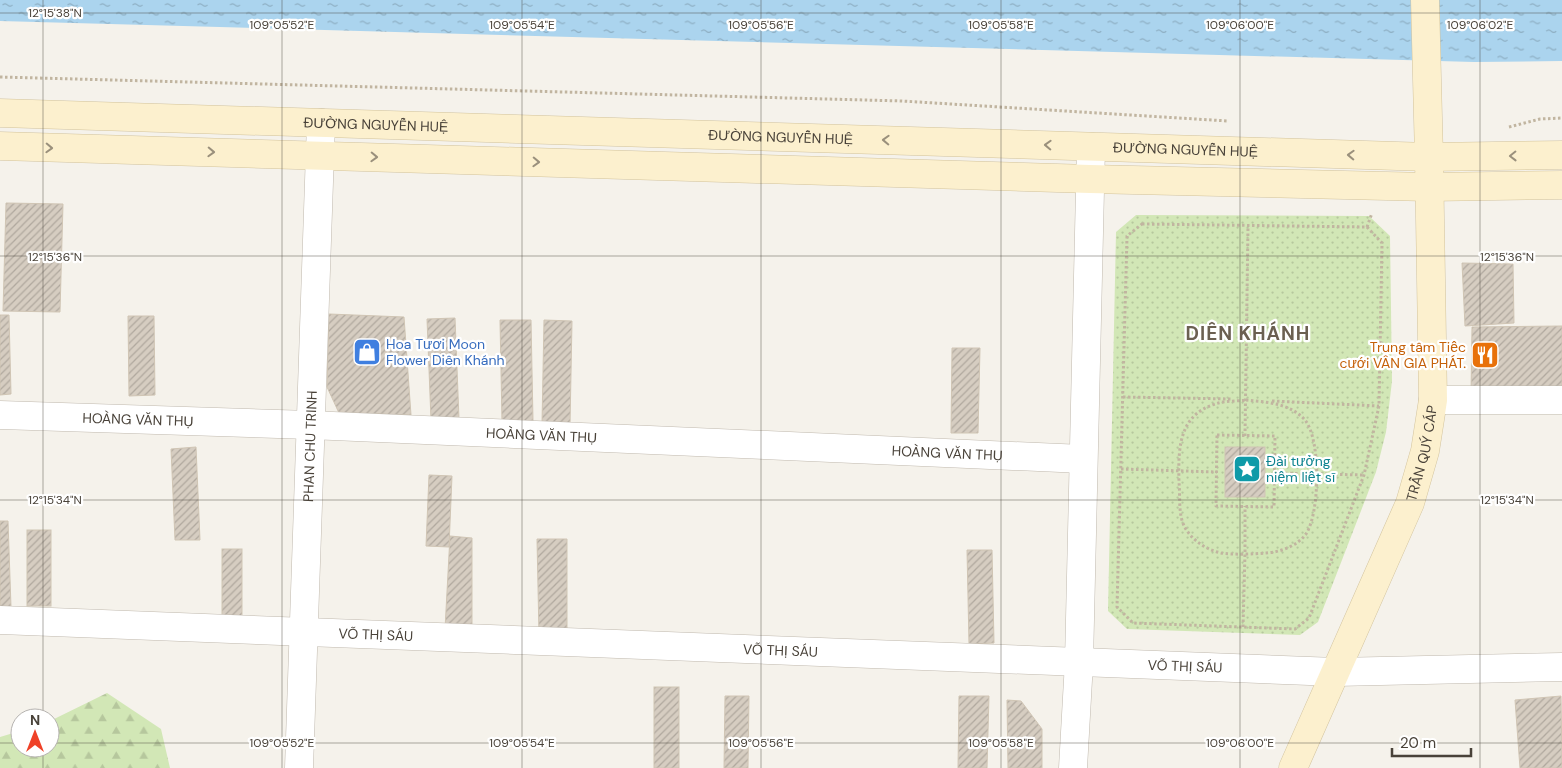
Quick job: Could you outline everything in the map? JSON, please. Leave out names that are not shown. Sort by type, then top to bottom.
[{"type":"main road","name":"TRẦN QUÝ CÁP","points":[[1293,768],[1410,503],[1425,450],[1433,400],[1425,0]]},
{"type":"main road","name":"ĐƯỜNG NGUYỄN HUỆ","points":[[0,112],[1429,157],[1562,155]]},
{"type":"main road","points":[[0,146],[1090,179],[1429,187],[1562,185]]},
{"type":"street","name":"PHAN CHU TRINH","points":[[299,768],[321,123]]},
{"type":"street","points":[[1073,768],[1079,662],[1091,147]]},
{"type":"street","points":[[1433,400],[1562,400]]},
{"type":"street","name":"HOÀNG VĂN THỤ","points":[[0,415],[310,425],[1083,459]]},
{"type":"street","name":"VÕ THỊ SÁU","points":[[0,620],[1336,672],[1562,667]]},
{"type":"path","points":[[0,77],[902,101],[1236,122]]},
{"type":"path","points":[[1142,224],[1367,227],[1382,243],[1379,406],[1364,475],[1309,618],[1295,628],[1133,623],[1117,608],[1123,397],[1127,236],[1142,224]]},
{"type":"path","points":[[1245,436],[1248,226]]},
{"type":"path","points":[[1123,397],[1379,406]]},
{"type":"path","points":[[1246,400],[1272,402],[1290,408],[1305,420],[1312,434],[1315,448],[1316,498],[1313,517],[1305,534],[1290,548],[1268,553],[1220,553],[1201,544],[1189,534],[1181,517],[1180,441],[1186,426],[1200,411],[1222,402],[1246,400]]},
{"type":"path","points":[[1217,435],[1275,436],[1274,507],[1216,506],[1217,472],[1217,435]]},
{"type":"path","points":[[1120,469],[1217,472]]},
{"type":"path","points":[[1275,473],[1364,475]]},
{"type":"path","points":[[1243,627],[1245,506]]},
{"type":"green space","points":[[1136,215],[1369,216],[1390,236],[1392,381],[1386,432],[1376,472],[1318,622],[1300,635],[1127,629],[1108,611],[1116,232]]},
{"type":"green space","points":[[107,693],[161,729],[170,768],[0,768],[0,737],[10,734],[10,758],[60,758],[60,716]]},
{"type":"water","points":[[0,0],[1562,0],[1562,61],[1474,62],[0,21]]},
{"type":"building","points":[[6,203],[63,204],[60,312],[3,311]]},
{"type":"building","points":[[1462,263],[1513,264],[1514,323],[1465,326]]},
{"type":"building","name":"Hoa Tươi Moon Flower Diên Khánh","points":[[329,314],[404,317],[411,415],[339,413],[327,387]]},
{"type":"building","points":[[0,315],[9,315],[11,394],[0,395]]},
{"type":"building","points":[[128,316],[154,316],[155,395],[129,396]]},
{"type":"building","points":[[455,318],[459,419],[431,420],[427,319]]},
{"type":"building","points":[[500,320],[531,320],[533,421],[502,422]]},
{"type":"building","points":[[544,320],[572,321],[570,425],[542,424]]},
{"type":"building","points":[[1562,326],[1562,393],[1471,394],[1472,327]]},
{"type":"building","points":[[952,348],[980,348],[978,433],[951,433]]},
{"type":"building","points":[[196,447],[200,540],[175,540],[171,449]]},
{"type":"building","points":[[1225,447],[1265,447],[1265,497],[1225,497]]},
{"type":"building","points":[[429,475],[452,476],[449,547],[426,546]]},
{"type":"building","points":[[0,521],[8,521],[11,607],[0,607]]},
{"type":"building","points":[[27,530],[51,530],[51,606],[27,606]]},
{"type":"building","points":[[450,536],[472,538],[472,633],[445,629]]},
{"type":"building","points":[[537,539],[567,539],[567,638],[539,635]]},
{"type":"building","points":[[222,549],[242,549],[242,618],[222,618]]},
{"type":"building","points":[[967,550],[992,550],[994,643],[969,644]]},
{"type":"building","points":[[654,687],[679,687],[679,768],[654,768]]},
{"type":"building","points":[[725,696],[749,696],[748,768],[724,768]]},
{"type":"building","points":[[959,696],[989,696],[987,768],[958,768]]},
{"type":"building","points":[[1561,696],[1562,768],[1520,768],[1515,700]]},
{"type":"building","points":[[1007,700],[1021,701],[1042,729],[1042,768],[1008,768]]},
{"type":"place","name":"Hoa Tươi Moon Flower Diên Khánh","points":[[367,352]]},
{"type":"place","name":"Trung tâm Tiệc cưới VÂN GIA PHÁT.","points":[[1485,355]]},
{"type":"place","name":"Đài tưởng niệm liệt sĩ","points":[[1247,469]]},
{"type":"district","name":"DIÊN KHÁNH","points":[[1248,333]]}]
